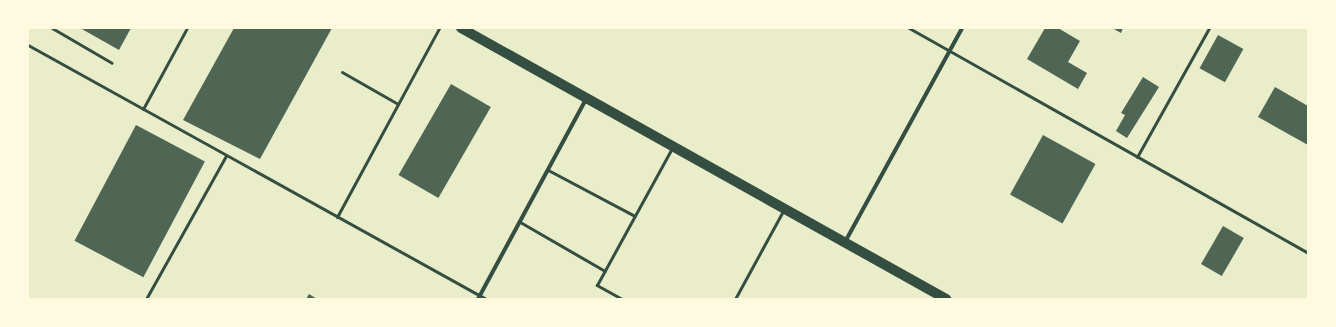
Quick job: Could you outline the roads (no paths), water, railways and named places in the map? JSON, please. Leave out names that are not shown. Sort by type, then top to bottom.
[{"type":"main road","points":[[461,28],[946,299]]},
{"type":"street","points":[[845,242],[962,28]]},
{"type":"street","points":[[479,297],[586,98]]},
{"type":"lane","points":[[52,28],[112,63]]},
{"type":"lane","points":[[143,109],[187,28]]},
{"type":"lane","points":[[337,217],[439,28]]},
{"type":"lane","points":[[908,28],[1308,253]]},
{"type":"lane","points":[[1137,157],[1208,28]]},
{"type":"lane","points":[[28,45],[479,297],[486,299]]},
{"type":"lane","points":[[342,72],[398,104]]},
{"type":"lane","points":[[622,299],[597,285],[673,146]]},
{"type":"lane","points":[[146,299],[226,156]]},
{"type":"lane","points":[[548,170],[635,216]]},
{"type":"lane","points":[[735,299],[785,209]]},
{"type":"lane","points":[[520,222],[605,271]]}]
